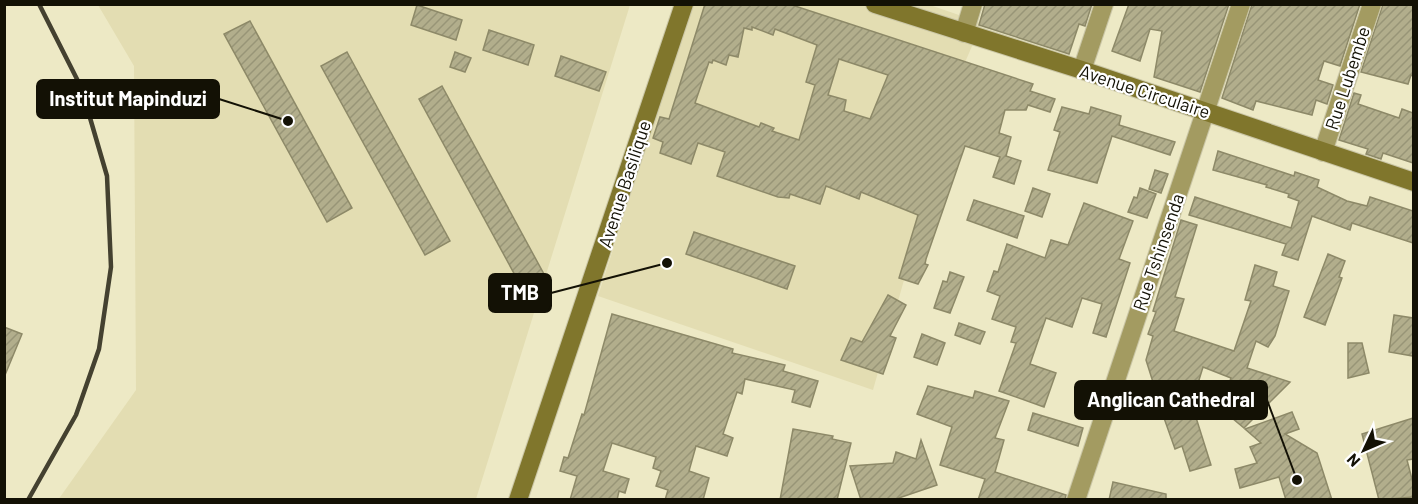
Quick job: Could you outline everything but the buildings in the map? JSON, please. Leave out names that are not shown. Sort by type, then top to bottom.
[{"type":"street","name":"Avenue Basilique","points":[[518,500],[684,4]]},
{"type":"street","name":"Avenue Circulaire","points":[[875,4],[1206,111],[1413,182]]},
{"type":"street","points":[[964,33],[974,4]]},
{"type":"street","points":[[1082,70],[1104,4]]},
{"type":"street","name":"Rue Tshinsenda","points":[[1076,500],[1241,4]]},
{"type":"street","name":"Rue Lubembe","points":[[1323,152],[1372,4]]},
{"type":"shaded area","points":[[98,5],[630,5],[476,499],[58,500],[136,390],[134,66]]},
{"type":"shaded area","points":[[692,5],[930,5],[982,23],[966,60],[873,390],[598,296]]},
{"type":"railway","points":[[28,500],[76,415],[99,349],[111,267],[107,176],[81,87],[39,4]]},
{"type":"place","name":"Institut Mapinduzi","points":[[288,121]]},
{"type":"place","name":"TMB","points":[[667,263]]},
{"type":"place","name":"Anglican Cathedral","points":[[1297,480]]}]
